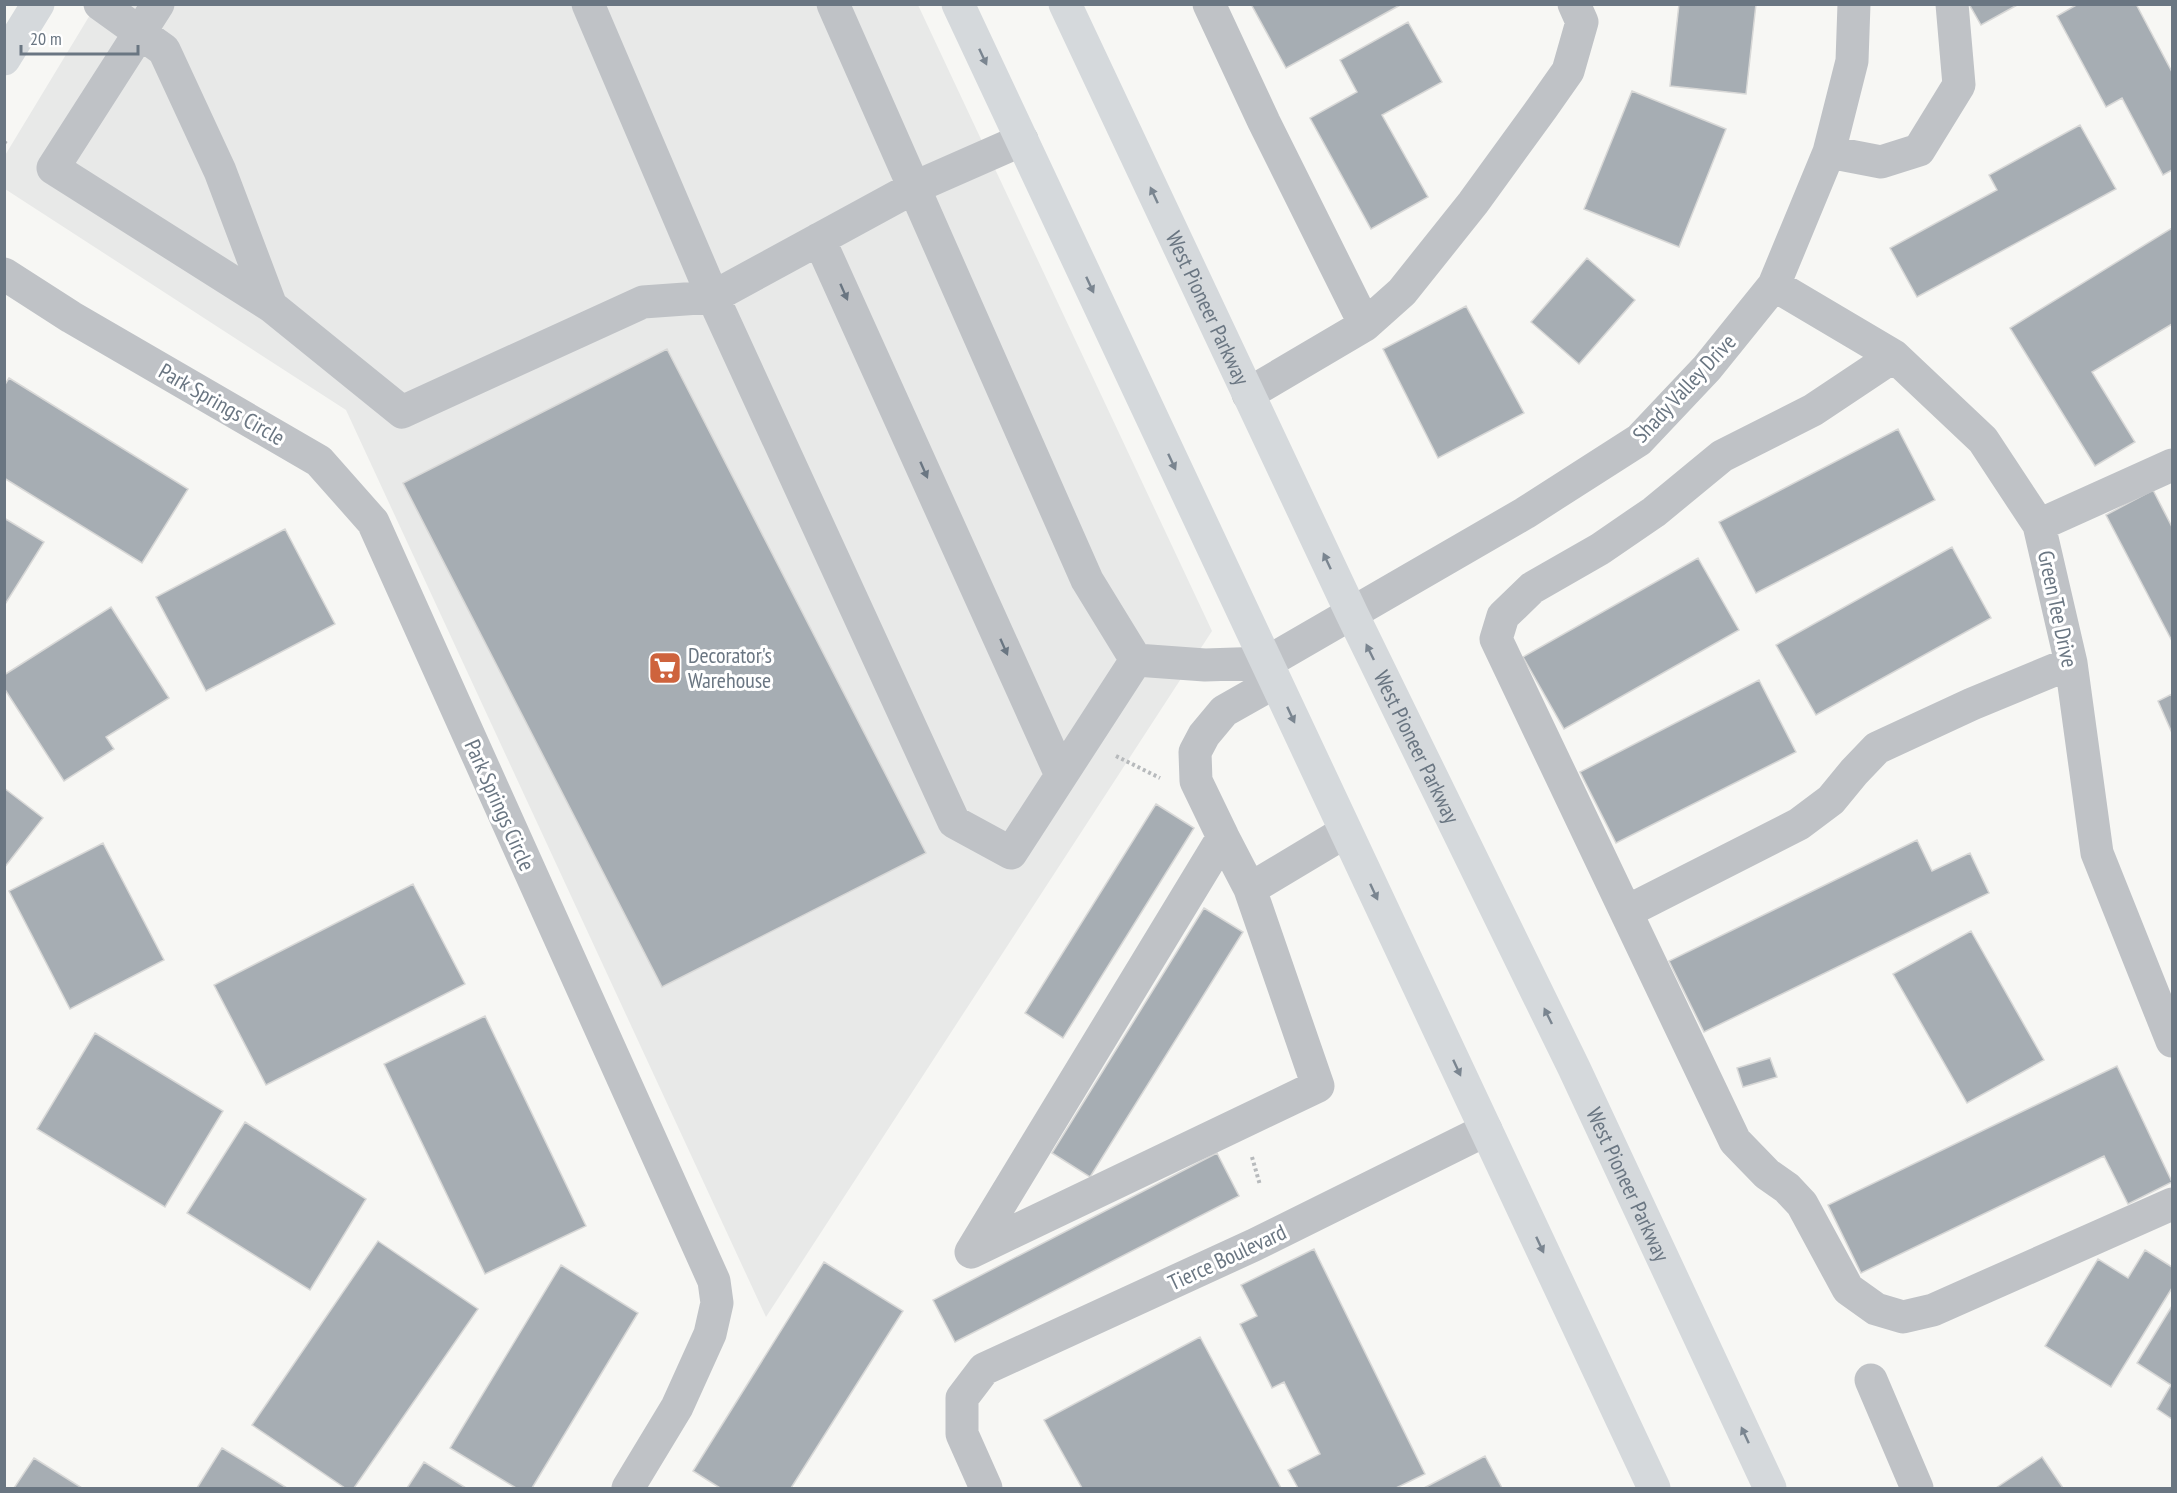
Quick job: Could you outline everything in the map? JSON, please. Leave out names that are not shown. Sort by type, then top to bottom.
[{"type":"main road","points":[[4,59],[38,4]]},
{"type":"main road","points":[[958,4],[1654,1488]]},
{"type":"main road","name":"West Pioneer Parkway","points":[[1065,4],[1352,614],[1574,1068],[1770,1488]]},
{"type":"street","points":[[100,4],[164,50],[220,171],[271,306]]},
{"type":"street","points":[[158,4],[53,168],[271,306],[402,412],[643,302],[713,297],[913,188],[1022,140]]},
{"type":"street","points":[[588,4],[713,297],[954,822],[1011,853],[1136,660]]},
{"type":"street","points":[[833,4],[1087,580],[1136,660]]},
{"type":"street","points":[[1209,4],[1264,123],[1365,325]]},
{"type":"street","points":[[1248,394],[1365,325],[1402,292],[1466,212],[1568,71],[1582,22],[1574,4]]},
{"type":"street","name":"Shady Valley Drive","points":[[1222,837],[971,1251],[1318,1086],[1250,889],[1196,781],[1195,752],[1204,735],[1224,711],[1270,672],[1352,614],[1526,513],[1639,440],[1707,368],[1774,285],[1829,152],[1852,61],[1854,4]]},
{"type":"street","points":[[1829,152],[1881,162],[1919,150],[1959,85],[1952,4]]},
{"type":"street","points":[[819,239],[1061,775]]},
{"type":"street","name":"Park Springs Circle","points":[[6,279],[319,461],[373,522],[714,1281],[717,1303],[710,1334],[677,1407],[628,1488]]},
{"type":"street","name":"Green Tee Drive","points":[[1774,285],[1894,356],[1983,440],[2039,525],[2071,663],[2097,853],[2172,1041]]},
{"type":"street","points":[[1894,356],[1813,410],[1722,456],[1654,512],[1600,549],[1532,588],[1503,616],[1496,639],[1736,1141],[1767,1174],[1787,1188],[1802,1204],[1848,1289],[1876,1309],[1903,1317],[1933,1310],[2172,1204]]},
{"type":"street","points":[[2039,525],[2172,465]]},
{"type":"street","points":[[1136,660],[1270,672]]},
{"type":"street","points":[[1626,912],[1799,824],[1831,800],[1877,748],[1972,704],[2071,663]]},
{"type":"street","points":[[1250,889],[1345,831]]},
{"type":"street","name":"Tierce Boulevard","points":[[986,1488],[962,1434],[962,1398],[984,1369],[1254,1245],[1486,1130]]},
{"type":"street","points":[[1871,1380],[1917,1488]]},
{"type":"path","points":[[1061,775],[1117,755],[1206,801]]},
{"type":"shaded area","points":[[96,5],[918,5],[1212,631],[766,1317],[346,410],[5,189],[4,157]]},
{"type":"building","points":[[1251,4],[1402,4],[1286,68]]},
{"type":"building","points":[[1679,4],[1756,4],[1746,94],[1670,86]]},
{"type":"building","points":[[1969,4],[2019,4],[1981,25]]},
{"type":"building","points":[[2078,4],[2136,4],[2172,72],[2172,170],[2163,175],[2122,98],[2106,107],[2057,16]]},
{"type":"building","points":[[1408,22],[1442,82],[1382,115],[1428,197],[1371,229],[1310,118],[1357,92],[1340,60]]},
{"type":"building","points":[[1632,91],[1726,129],[1679,247],[1584,209]]},
{"type":"building","points":[[2080,125],[2116,189],[1917,297],[1890,248],[1997,190],[1989,175]]},
{"type":"building","points":[[2172,228],[2172,324],[2092,372],[2135,442],[2095,466],[2010,328]]},
{"type":"building","points":[[1587,258],[1635,300],[1579,364],[1531,322]]},
{"type":"building","points":[[1466,306],[1524,413],[1438,458],[1383,349]]},
{"type":"building","name":"Decorator's Warehouse","points":[[667,349],[926,853],[662,987],[403,483]]},
{"type":"building","points":[[9,378],[188,489],[142,563],[4,478],[4,386]]},
{"type":"building","points":[[1898,429],[1935,500],[1756,593],[1719,522]]},
{"type":"building","points":[[2153,490],[2172,527],[2172,641],[2106,515]]},
{"type":"building","points":[[4,518],[44,542],[4,606]]},
{"type":"building","points":[[285,529],[335,624],[206,691],[156,597]]},
{"type":"building","points":[[1952,547],[1991,618],[1816,715],[1776,645]]},
{"type":"building","points":[[1698,558],[1739,630],[1564,729],[1523,657]]},
{"type":"building","points":[[111,607],[169,698],[106,737],[114,749],[64,781],[4,688],[4,675]]},
{"type":"building","points":[[1759,680],[1796,752],[1616,843],[1580,772]]},
{"type":"building","points":[[2172,694],[2172,733],[2158,701]]},
{"type":"building","points":[[4,788],[43,818],[4,868]]},
{"type":"building","points":[[1156,804],[1194,828],[1063,1038],[1025,1013]]},
{"type":"building","points":[[1917,840],[1932,871],[1970,853],[1989,893],[1704,1032],[1669,961]]},
{"type":"building","points":[[103,843],[164,960],[70,1009],[9,891]]},
{"type":"building","points":[[413,884],[465,984],[266,1085],[214,985]]},
{"type":"building","points":[[1204,908],[1243,932],[1090,1177],[1052,1153]]},
{"type":"building","points":[[1971,931],[2044,1060],[1967,1103],[1893,974]]},
{"type":"building","points":[[485,1016],[586,1226],[485,1274],[384,1064]]},
{"type":"building","points":[[95,1033],[223,1111],[165,1207],[37,1129]]},
{"type":"building","points":[[1770,1058],[1777,1077],[1743,1087],[1737,1068]]},
{"type":"building","points":[[2117,1066],[2172,1182],[2128,1204],[2104,1156],[1861,1273],[1828,1205]]},
{"type":"building","points":[[245,1122],[366,1199],[310,1290],[187,1213]]},
{"type":"building","points":[[1217,1153],[1239,1196],[955,1342],[933,1300]]},
{"type":"building","points":[[378,1241],[478,1309],[354,1488],[345,1488],[252,1425]]},
{"type":"building","points":[[1314,1249],[1425,1474],[1396,1488],[1298,1488],[1288,1470],[1320,1454],[1284,1382],[1272,1388],[1240,1324],[1257,1316],[1241,1285]]},
{"type":"building","points":[[2145,1250],[2172,1267],[2172,1288],[2111,1387],[2045,1346],[2098,1259],[2128,1278]]},
{"type":"building","points":[[824,1262],[903,1311],[791,1488],[720,1488],[693,1471]]},
{"type":"building","points":[[561,1265],[638,1313],[532,1488],[516,1488],[450,1448]]},
{"type":"building","points":[[2172,1306],[2172,1419],[2157,1409],[2171,1385],[2137,1363]]},
{"type":"building","points":[[1200,1337],[1281,1488],[1082,1488],[1044,1420]]},
{"type":"building","points":[[222,1448],[287,1488],[197,1488]]},
{"type":"building","points":[[1485,1456],[1502,1488],[1424,1488]]},
{"type":"building","points":[[2042,1457],[2063,1488],[1996,1488]]},
{"type":"building","points":[[34,1458],[82,1488],[14,1488]]},
{"type":"building","points":[[424,1462],[466,1488],[407,1488]]},
{"type":"place","name":"Decorator's Warehouse","points":[[665,668]]}]
